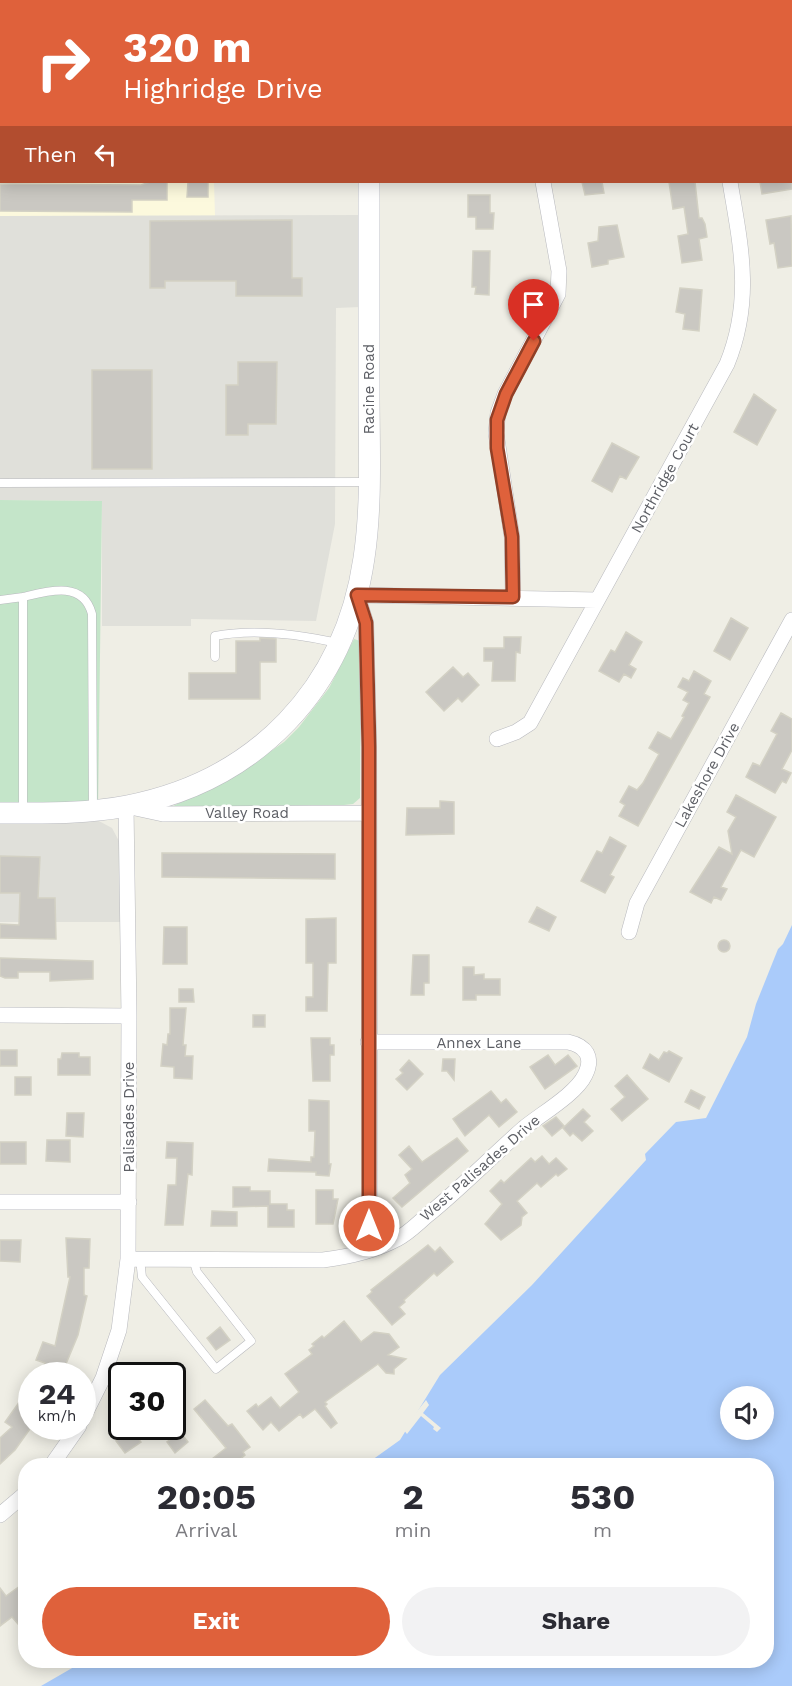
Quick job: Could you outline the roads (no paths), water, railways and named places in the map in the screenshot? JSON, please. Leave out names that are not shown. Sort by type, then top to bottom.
[{"type":"main road","name":"Racine Road","points":[[357,595],[365,546],[369,482],[369,183]]},
{"type":"main road","name":"Valley Road","points":[[0,813],[93,810],[126,806],[179,792],[205,781],[252,754],[274,737],[311,695],[339,644],[357,595]]},
{"type":"street","points":[[513,597],[512,537],[497,448],[496,426],[506,394],[558,294],[559,271],[543,183]]},
{"type":"street","name":"Northridge Court","points":[[497,739],[516,732],[530,723],[719,381],[732,350],[740,319],[744,284],[730,183]]},
{"type":"street","points":[[370,1250],[366,623],[357,595],[597,600]]},
{"type":"street","name":"Lakeshore Drive","points":[[629,932],[637,903],[792,620]]},
{"type":"street","name":"Valley Road","points":[[126,806],[162,814],[369,813]]},
{"type":"street","name":"Palisades Drive","points":[[96,1392],[119,1330],[134,1259],[129,1202],[126,806]]},
{"type":"street","points":[[0,1015],[129,1016]]},
{"type":"street","name":"Annex Lane","points":[[368,1042],[568,1042],[580,1045],[587,1051]]},
{"type":"street","name":"West Palisades Drive","points":[[134,1259],[323,1260],[370,1250],[398,1239],[525,1128],[577,1086],[589,1066],[587,1051]]},
{"type":"street","points":[[0,1202],[129,1202]]},
{"type":"street","points":[[57,1458],[69,1440]]},
{"type":"street","points":[[0,1515],[18,1500]]},
{"type":"lane","points":[[0,483],[369,482]]},
{"type":"lane","points":[[0,600],[69,590],[77,593],[90,604],[93,623],[93,810]]},
{"type":"lane","points":[[22,597],[23,813]]},
{"type":"lane","points":[[215,657],[215,636],[234,632],[305,636],[339,644]]},
{"type":"lane","points":[[134,1259],[141,1277],[216,1369],[251,1341],[197,1272],[193,1259]]},
{"type":"water","points":[[792,925],[792,1686],[41,1686],[72,1668],[774,1668],[774,1458],[375,1458],[400,1440],[440,1375],[532,1285],[646,1160],[645,1154],[676,1122],[706,1118],[747,1037],[756,1004],[778,949]]}]
